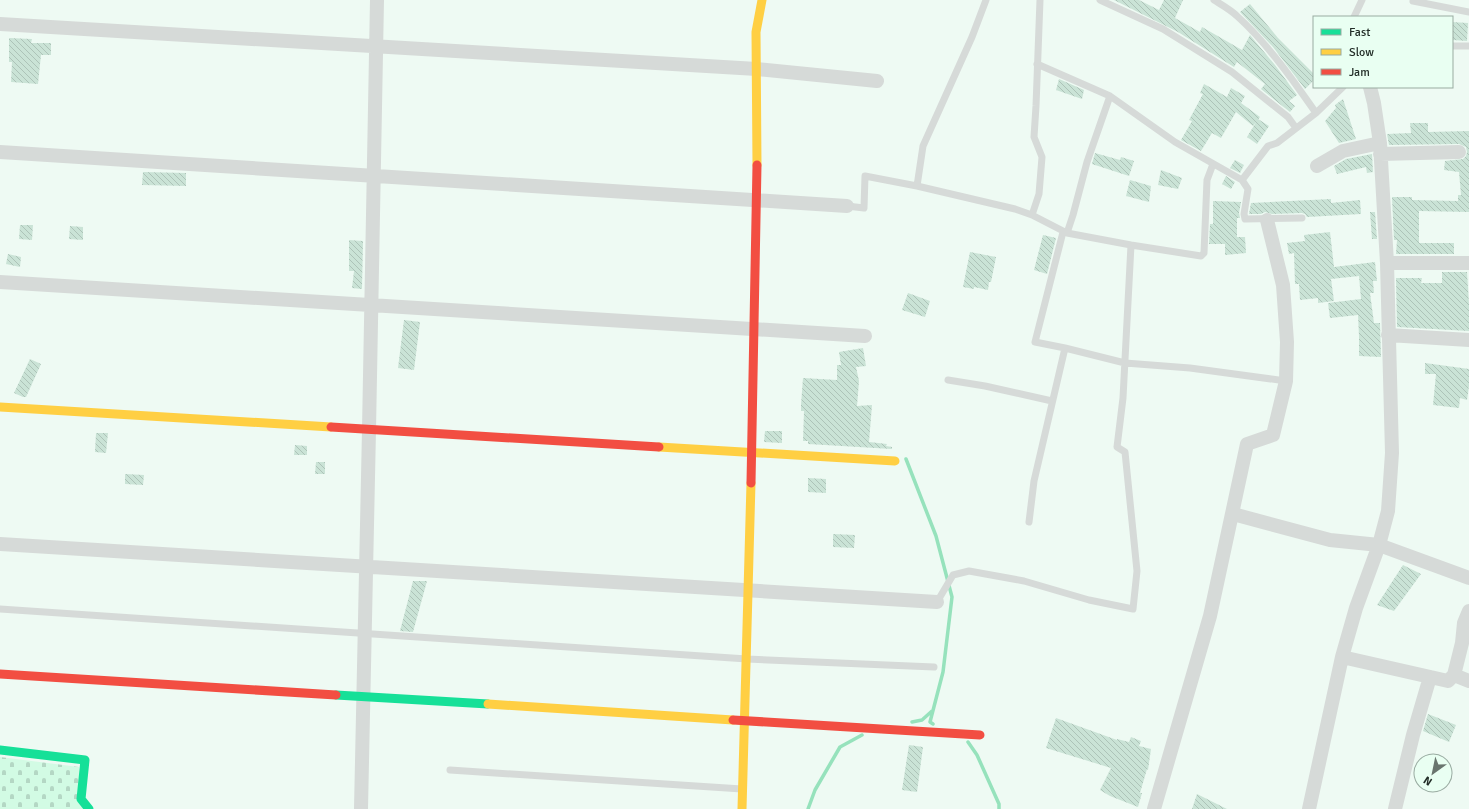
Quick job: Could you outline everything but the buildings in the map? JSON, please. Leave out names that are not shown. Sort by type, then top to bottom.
[{"type":"street","points":[[361,809],[377,0]]},
{"type":"street","points":[[742,809],[749,591],[757,201],[756,32],[762,0]]},
{"type":"street","points":[[0,24],[757,69],[877,81]]},
{"type":"street","points":[[1309,809],[1342,657],[1356,608],[1379,545],[1388,511],[1392,453],[1387,263],[1380,148],[1374,103],[1370,88]]},
{"type":"street","points":[[1318,166],[1343,151],[1380,148],[1459,152]]},
{"type":"street","points":[[0,152],[847,206]]},
{"type":"street","points":[[1154,809],[1210,616],[1247,444],[1273,436],[1286,380],[1288,342],[1283,284],[1267,220]]},
{"type":"street","points":[[1387,263],[1469,263]]},
{"type":"street","points":[[0,282],[865,336]]},
{"type":"street","points":[[1388,335],[1469,340]]},
{"type":"street","points":[[0,407],[895,461]]},
{"type":"street","points":[[1233,514],[1330,540],[1379,545],[1469,578]]},
{"type":"street","points":[[0,544],[937,602]]},
{"type":"street","points":[[1342,657],[1448,682],[1454,675],[1462,643],[1464,623],[1469,611]]},
{"type":"street","points":[[0,674],[980,735]]},
{"type":"street","points":[[1454,675],[1469,680]]},
{"type":"street","points":[[1394,809],[1430,677]]},
{"type":"street","points":[[0,750],[85,760],[81,799],[89,809]]},
{"type":"lane","points":[[917,186],[923,146],[972,37],[986,0]]},
{"type":"lane","points":[[1032,215],[1039,194],[1042,157],[1034,137],[1040,0]]},
{"type":"lane","points":[[1100,0],[1163,29],[1232,72],[1288,117],[1296,128]]},
{"type":"lane","points":[[1214,0],[1237,15],[1258,38],[1292,78],[1316,113]]},
{"type":"lane","points":[[1354,16],[1362,0]]},
{"type":"lane","points":[[1413,1],[1469,12]]},
{"type":"lane","points":[[1453,46],[1469,46]]},
{"type":"lane","points":[[1037,64],[1110,96],[1175,142],[1242,180],[1248,189],[1244,214],[1245,219],[1267,220],[1302,218]]},
{"type":"lane","points":[[1242,180],[1268,146],[1277,143],[1316,113],[1342,88]]},
{"type":"lane","points":[[1110,96],[1087,162],[1073,215],[1065,233],[1035,342],[1125,363],[1190,368],[1286,380]]},
{"type":"lane","points":[[847,206],[864,208],[865,176],[917,186],[1015,209],[1032,215],[1065,233],[1201,256],[1204,253],[1204,214],[1207,180],[1213,164]]},
{"type":"lane","points":[[937,602],[953,575],[969,571],[1024,581],[1089,600],[1133,610],[1137,571],[1125,452],[1117,447],[1123,398],[1131,245]]},
{"type":"lane","points":[[1029,522],[1034,481],[1065,348]]},
{"type":"lane","points":[[948,380],[985,386],[1052,401]]},
{"type":"lane","points":[[0,609],[747,659],[934,667]]},
{"type":"lane","points":[[450,770],[743,789]]},
{"type":"green space","points":[[0,757],[79,767],[84,809],[0,809]]},
{"type":"waterway","points":[[906,459],[936,536],[952,597],[943,672],[930,722],[933,724]]},
{"type":"waterway","points":[[912,722],[922,720],[932,711]]},
{"type":"waterway","points":[[808,809],[815,790],[840,747],[862,735]]},
{"type":"waterway","points":[[968,742],[977,755],[999,804],[999,809]]},
{"type":"traffic: fast","points":[[336,695],[488,704]]},
{"type":"traffic: fast","points":[[0,750],[85,760],[81,799],[89,809]]},
{"type":"traffic: slow","points":[[757,165],[756,32],[762,0]]},
{"type":"traffic: slow","points":[[0,407],[331,427]]},
{"type":"traffic: slow","points":[[659,447],[895,461]]},
{"type":"traffic: slow","points":[[742,809],[751,483]]},
{"type":"traffic: slow","points":[[488,704],[733,720]]},
{"type":"traffic: jam","points":[[751,483],[757,165]]},
{"type":"traffic: jam","points":[[331,427],[659,447]]},
{"type":"traffic: jam","points":[[0,674],[336,695]]},
{"type":"traffic: jam","points":[[733,720],[980,735]]}]
